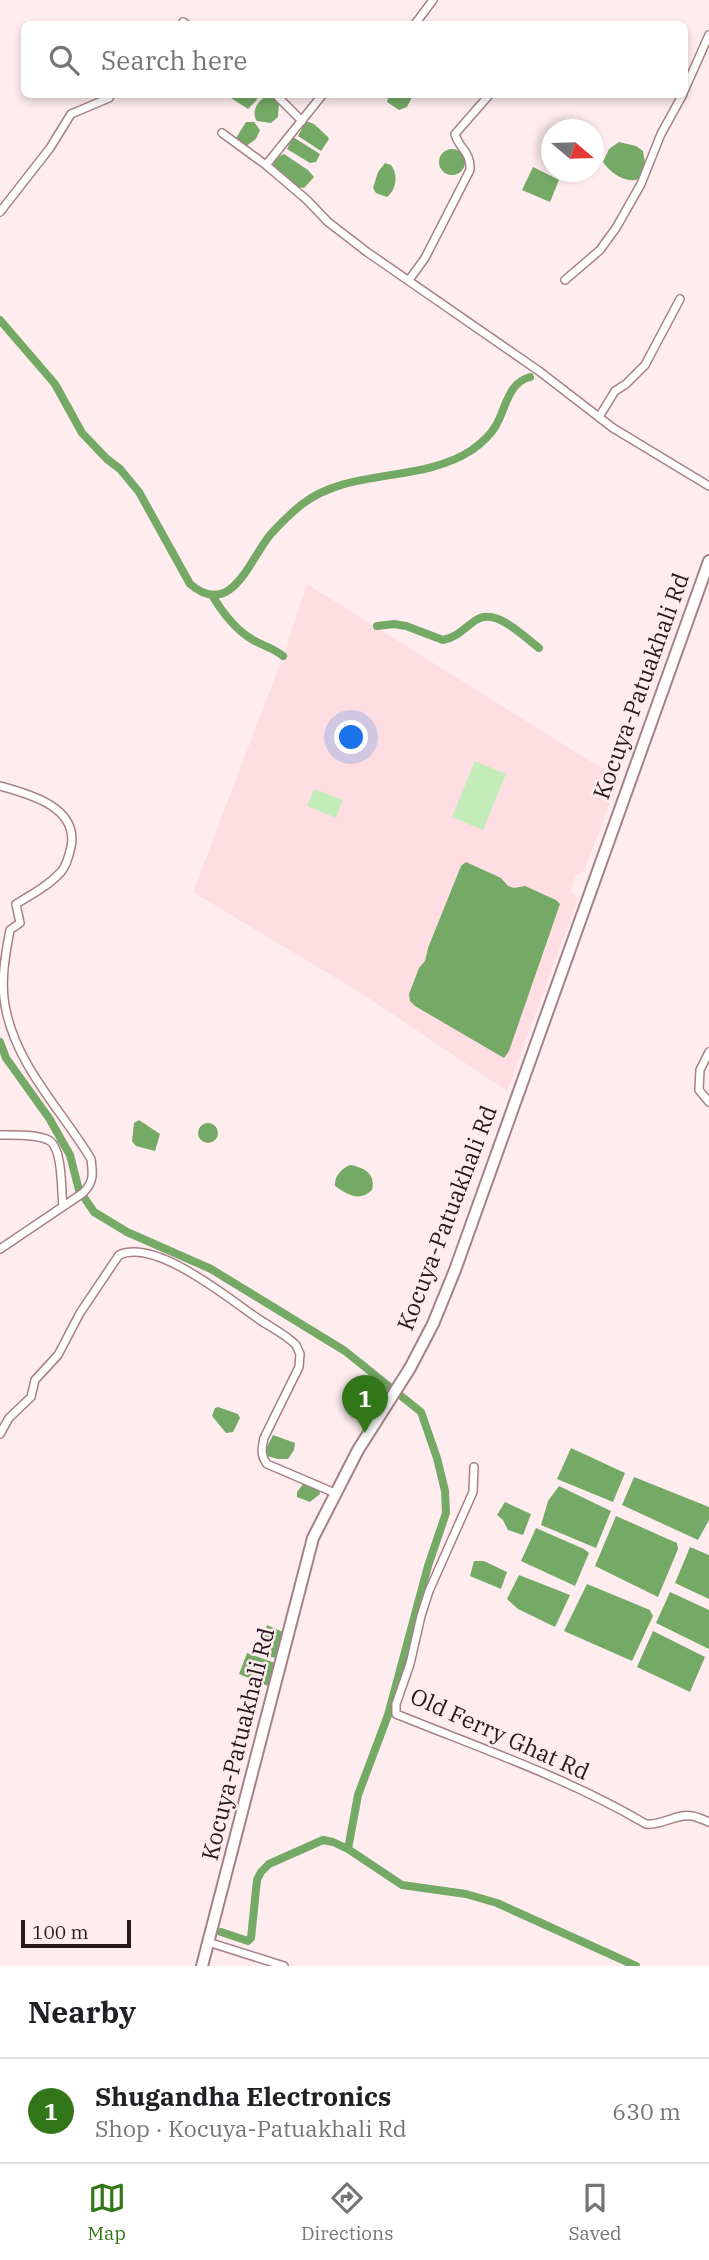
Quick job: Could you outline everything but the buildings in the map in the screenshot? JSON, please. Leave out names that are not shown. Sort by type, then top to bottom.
[{"type":"main road","name":"Kocuya-Patuakhali Rd","points":[[202,1966],[313,1538],[358,1450],[401,1382],[433,1324],[455,1270],[709,561]]},
{"type":"street","points":[[417,21],[433,0]]},
{"type":"street","points":[[688,84],[709,35]]},
{"type":"street","points":[[0,212],[50,148],[72,114],[109,98]]},
{"type":"street","points":[[279,98],[302,121]]},
{"type":"street","points":[[266,165],[320,98]]},
{"type":"street","points":[[409,280],[425,258],[470,170],[468,154],[457,140],[456,134],[487,98]]},
{"type":"street","points":[[565,280],[600,250],[616,228],[641,184],[661,134],[681,98]]},
{"type":"street","points":[[222,134],[266,165],[328,222],[367,252],[528,363],[599,417],[709,486]]},
{"type":"street","points":[[599,417],[615,391],[645,365],[680,299]]},
{"type":"street","points":[[0,786],[44,800],[63,816],[71,834],[69,854],[62,871],[47,885],[16,904],[20,923],[10,930],[3,966],[6,1010],[20,1052],[91,1159],[93,1175],[92,1185],[83,1193],[0,1250]]},
{"type":"street","points":[[709,1052],[700,1070],[699,1090],[709,1102]]},
{"type":"street","points":[[0,1135],[30,1136],[50,1141],[60,1164],[66,1204]]},
{"type":"street","points":[[0,1434],[9,1418],[31,1397],[33,1383],[58,1355],[80,1314],[119,1255],[130,1252],[155,1256],[212,1284],[296,1345],[300,1354],[299,1367],[264,1438],[261,1450],[263,1459],[267,1464],[335,1493]]},
{"type":"street","name":"Old Ferry Ghat Rd","points":[[474,1467],[473,1492],[429,1591],[410,1664],[396,1704],[396,1714],[554,1779],[646,1824],[652,1825],[682,1816],[692,1816],[709,1822]]},
{"type":"street","points":[[208,1942],[284,1966]]},
{"type":"shaded area","points":[[231,98],[258,98],[248,109]]},
{"type":"shaded area","points":[[273,98],[279,102],[278,117],[271,123],[257,121],[255,117],[257,106],[262,99]]},
{"type":"shaded area","points":[[388,98],[412,98],[407,107],[399,110],[387,102]]},
{"type":"shaded area","points":[[306,121],[314,124],[329,139],[321,151],[298,136]]},
{"type":"shaded area","points":[[246,122],[254,122],[260,130],[256,139],[245,147],[236,138]]},
{"type":"shaded area","points":[[293,137],[320,154],[316,162],[310,163],[287,149]]},
{"type":"shaded area","points":[[619,142],[636,146],[643,151],[645,163],[639,179],[628,180],[610,170],[604,163],[609,149]]},
{"type":"shaded area","points":[[452,149],[461,153],[465,162],[461,171],[452,175],[443,171],[439,162],[443,153]]},
{"type":"shaded area","points":[[284,154],[314,177],[304,188],[297,187],[272,167],[277,157]]},
{"type":"shaded area","points":[[385,163],[391,165],[395,177],[395,186],[387,197],[376,193],[373,188],[378,172]]},
{"type":"shaded area","points":[[533,167],[541,171],[541,182],[558,182],[550,202],[522,190]]},
{"type":"shaded area","points":[[307,584],[619,779],[584,871],[576,875],[571,891],[578,898],[507,1091],[361,993],[193,892],[283,656]]},
{"type":"shaded area","points":[[475,761],[506,774],[483,830],[452,817]]},
{"type":"shaded area","points":[[314,789],[343,800],[336,818],[307,806]]},
{"type":"shaded area","points":[[466,862],[501,878],[508,886],[525,886],[560,904],[509,1051],[504,1058],[410,1001],[409,994],[419,968],[425,961],[461,866]]},
{"type":"shaded area","points":[[139,1120],[160,1134],[155,1151],[136,1146],[132,1141],[134,1123]]},
{"type":"shaded area","points":[[208,1123],[215,1126],[218,1133],[215,1140],[208,1143],[201,1140],[198,1133],[201,1126]]},
{"type":"shaded area","points":[[351,1165],[365,1170],[371,1176],[372,1190],[363,1196],[353,1196],[335,1186],[339,1173]]},
{"type":"shaded area","points":[[218,1407],[238,1414],[240,1418],[233,1432],[226,1433],[212,1416]]},
{"type":"shaded area","points":[[273,1435],[295,1443],[288,1459],[267,1456],[265,1451]]},
{"type":"shaded area","points":[[571,1448],[625,1473],[613,1502],[557,1479]]},
{"type":"shaded area","points":[[634,1477],[709,1507],[709,1520],[698,1540],[622,1505]]},
{"type":"shaded area","points":[[304,1483],[319,1490],[320,1494],[310,1502],[297,1497],[297,1492]]},
{"type":"shaded area","points":[[559,1486],[611,1511],[596,1548],[541,1525],[548,1501]]},
{"type":"shaded area","points":[[505,1502],[531,1514],[523,1535],[508,1530],[497,1515]]},
{"type":"shaded area","points":[[616,1516],[677,1543],[678,1549],[658,1597],[595,1566]]},
{"type":"shaded area","points":[[536,1528],[589,1553],[575,1586],[521,1561]]},
{"type":"shaded area","points":[[690,1547],[709,1555],[709,1599],[675,1583]]},
{"type":"shaded area","points":[[474,1561],[484,1561],[507,1572],[501,1589],[470,1576]]},
{"type":"shaded area","points":[[519,1575],[570,1595],[555,1627],[518,1609],[507,1599]]},
{"type":"shaded area","points":[[587,1584],[650,1610],[653,1616],[632,1661],[564,1631]]},
{"type":"shaded area","points":[[670,1592],[709,1610],[709,1649],[656,1623]]},
{"type":"shaded area","points":[[267,1625],[283,1632],[275,1658],[259,1653]]},
{"type":"shaded area","points":[[653,1631],[705,1657],[690,1692],[637,1667]]},
{"type":"shaded area","points":[[247,1653],[275,1663],[268,1686],[239,1674]]},
{"type":"waterway","points":[[0,320],[55,384],[82,433],[120,469],[139,492],[190,584],[204,593],[217,595],[228,591],[237,582],[270,535],[285,520],[301,505],[320,493],[362,480],[430,468],[452,461],[472,450],[493,430],[516,385],[530,377]]},
{"type":"waterway","points":[[212,595],[241,631],[283,656]]},
{"type":"waterway","points":[[377,626],[406,626],[443,640],[457,634],[476,620],[492,617],[509,625],[539,648]]},
{"type":"waterway","points":[[0,1042],[6,1058],[49,1118],[70,1155],[79,1190],[94,1212],[127,1232],[211,1269],[345,1351],[421,1412],[437,1458],[445,1491],[446,1513],[428,1566],[388,1715],[358,1795],[348,1849],[402,1885],[466,1894],[497,1903],[636,1966]]},
{"type":"waterway","points":[[221,1932],[248,1941],[251,1938],[257,1880],[269,1864],[323,1840],[348,1849]]},
{"type":"place","name":"Shugandha Electronics","points":[[365,1433]]}]
